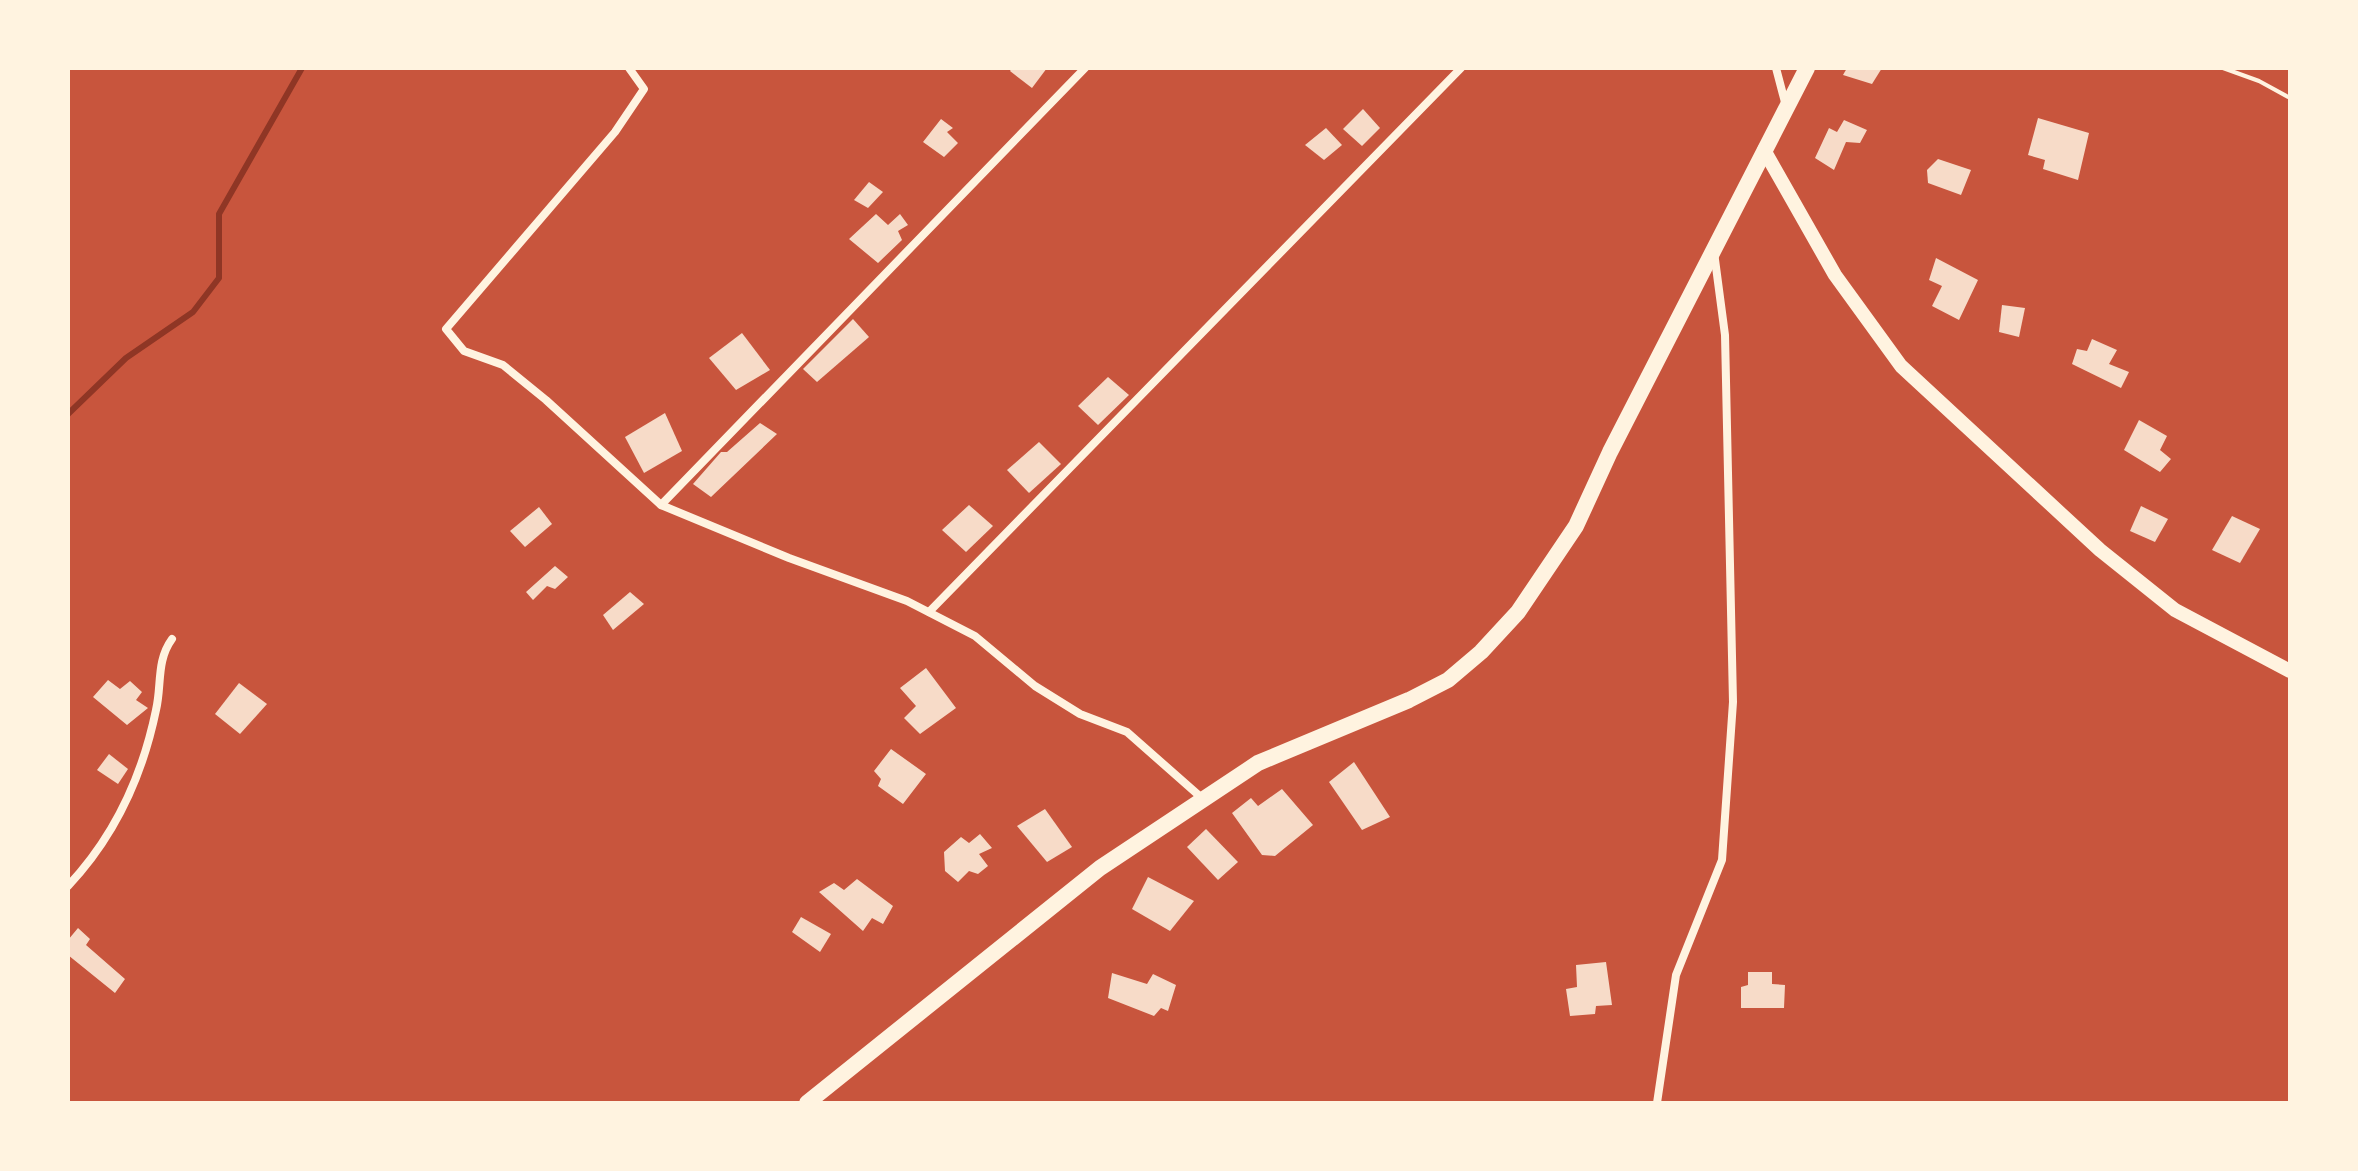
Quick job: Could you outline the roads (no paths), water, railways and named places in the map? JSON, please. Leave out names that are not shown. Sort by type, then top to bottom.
[{"type":"main road","points":[[807,1103],[1100,868],[1203,799],[1258,763],[1448,680],[1481,652],[1518,612],[1576,526],[1807,68]]},
{"type":"street","points":[[629,68],[644,89],[615,132],[446,329],[464,351],[503,365],[546,400],[661,505],[929,612],[975,636],[1035,686],[1080,714],[1127,732],[1203,799]]},
{"type":"street","points":[[661,505],[1085,68]]},
{"type":"street","points":[[929,612],[1461,68]]},
{"type":"street","points":[[1776,68],[1786,107]]},
{"type":"street","points":[[1764,150],[1835,275],[1901,366],[2100,550],[2175,610],[2290,671]]},
{"type":"street","points":[[1657,1103],[1676,975],[1722,860],[1732,718],[1725,335],[1714,248]]},
{"type":"street","points":[[68,886],[95,856],[122,815],[153,725],[161,659],[172,639]]},
{"type":"waterway","points":[[68,414],[126,358],[193,312],[219,278],[219,214],[302,68]]}]
